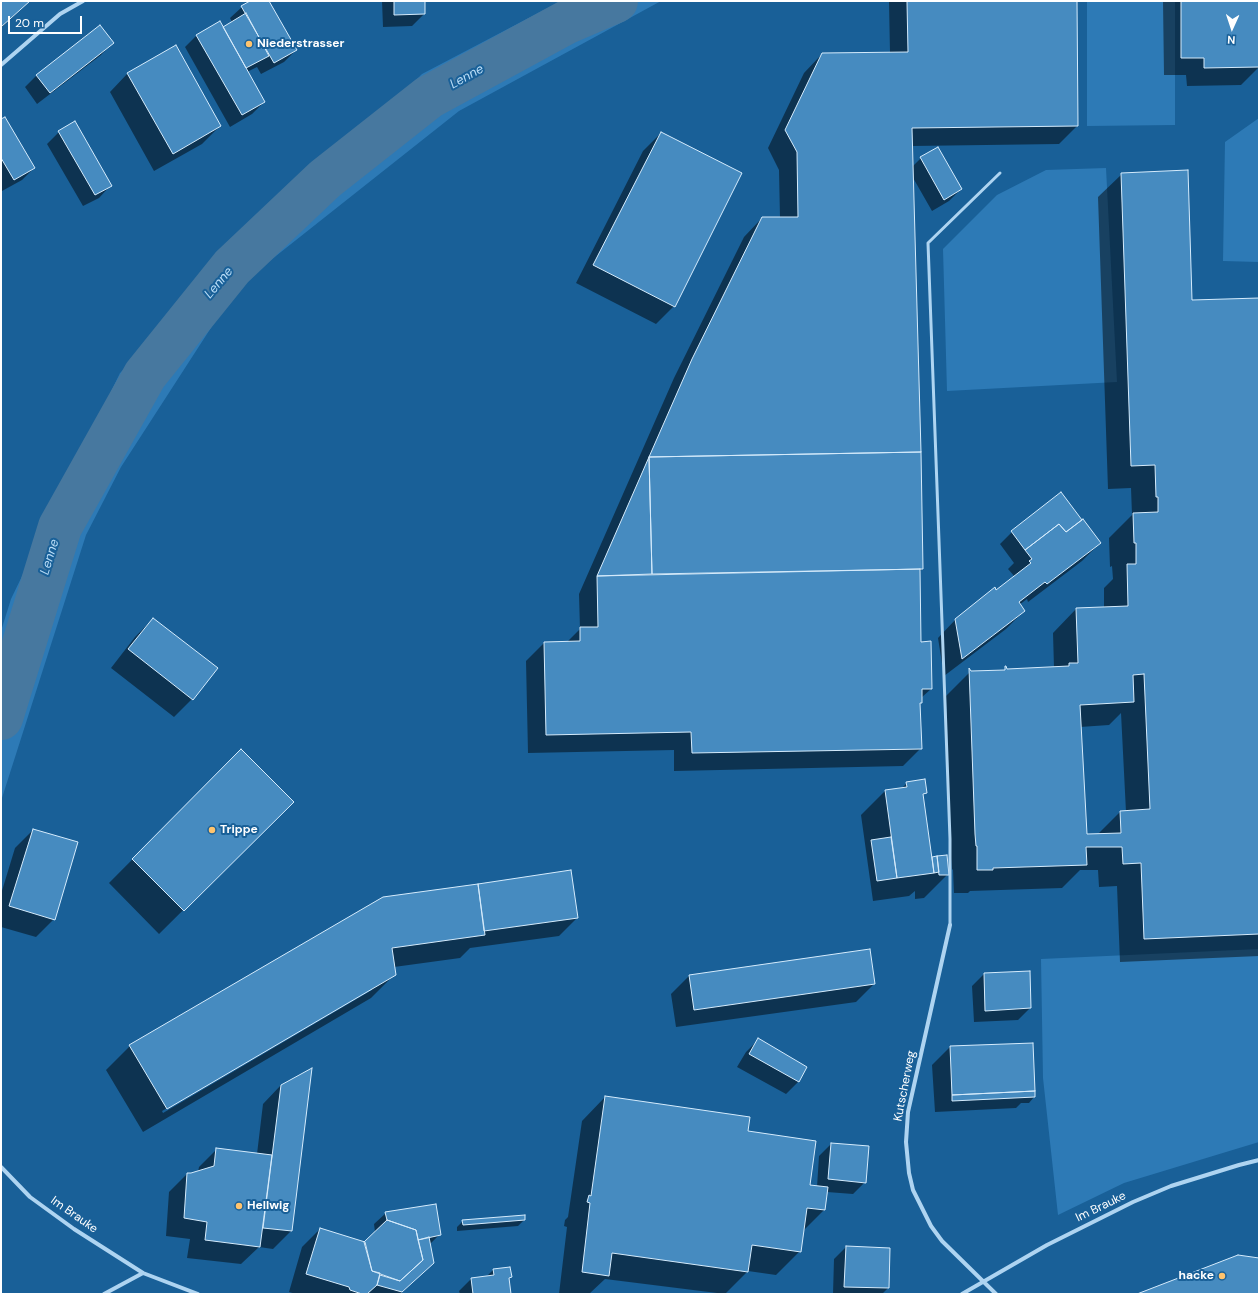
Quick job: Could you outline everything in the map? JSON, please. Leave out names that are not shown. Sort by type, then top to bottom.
[{"type":"street","points":[[1,64],[60,14],[83,1]]},
{"type":"street","name":"Kutscherweg","points":[[950,925],[908,1112],[906,1142],[907,1158],[913,1190],[931,1226],[942,1241],[996,1294]]},
{"type":"street","name":"Im Brauke","points":[[962,1294],[1047,1245],[1133,1202],[1171,1186],[1259,1160]]},
{"type":"street","name":"Im Brauke","points":[[1,1167],[30,1197],[143,1273],[198,1294]]},
{"type":"street","points":[[104,1294],[143,1273]]},
{"type":"lane","points":[[950,925],[950,839],[928,243],[1000,173]]},
{"type":"shaded area","points":[[561,1],[661,1],[459,111],[238,286],[121,467],[86,535],[1,801],[1,631],[11,599],[120,373],[422,74]]},
{"type":"shaded area","points":[[1087,1],[1175,1],[1175,125],[1087,126]]},
{"type":"shaded area","points":[[1259,118],[1259,262],[1223,261],[1225,142]]},
{"type":"shaded area","points":[[1106,168],[1117,382],[947,391],[943,249],[997,195],[1046,170]]},
{"type":"shaded area","points":[[1259,949],[1259,1142],[1124,1183],[1058,1215],[1043,1078],[1041,959]]},
{"type":"building","points":[[1,1],[30,1],[1,27]]},
{"type":"building","points":[[250,1],[269,1],[297,50],[274,63],[241,6]]},
{"type":"building","points":[[394,1],[425,1],[425,14],[394,15]]},
{"type":"building","points":[[907,1],[1077,1],[1078,126],[912,128],[921,452],[649,457],[692,359],[762,217],[798,217],[797,152],[785,130],[822,53],[908,52]]},
{"type":"building","points":[[1181,1],[1259,1],[1259,67],[1204,68],[1204,58],[1181,58]]},
{"type":"building","points":[[246,13],[269,56],[246,68],[223,27]]},
{"type":"building","points":[[220,21],[265,102],[242,115],[196,35]]},
{"type":"building","points":[[100,25],[114,43],[50,93],[36,75]]},
{"type":"building","points":[[176,45],[221,126],[173,154],[127,73]]},
{"type":"building","points":[[5,117],[35,168],[14,180],[1,158],[1,119]]},
{"type":"building","points":[[75,121],[112,186],[95,195],[58,131]]},
{"type":"building","points":[[661,132],[742,173],[675,307],[593,265]]},
{"type":"building","points":[[938,147],[962,189],[944,200],[920,157]]},
{"type":"building","points":[[1188,170],[1192,300],[1259,298],[1259,934],[1144,939],[1141,863],[1123,864],[1122,847],[1086,847],[1087,865],[993,868],[993,870],[977,870],[969,668],[971,671],[1005,670],[1005,666],[1007,669],[1069,666],[1069,663],[1078,663],[1076,608],[1128,606],[1127,564],[1136,564],[1136,543],[1134,543],[1133,513],[1158,512],[1155,465],[1131,466],[1121,173]],"holes":[[[1144,674],[1150,809],[1120,811],[1121,833],[1087,834],[1080,705],[1134,702],[1133,675]]]},
{"type":"building","points":[[921,452],[923,569],[652,574],[649,457]]},
{"type":"building","points":[[649,457],[652,574],[597,576]]},
{"type":"building","points":[[1061,492],[1082,520],[1066,532],[1059,524],[1025,550],[1011,531]]},
{"type":"building","points":[[1083,519],[1101,543],[1047,584],[1045,582],[1019,602],[1025,611],[962,659],[955,619],[995,587],[996,590],[1031,563],[1029,561],[1032,559],[1025,550],[1059,524],[1066,532]]},
{"type":"building","points":[[920,569],[921,642],[931,641],[932,689],[922,689],[922,703],[920,703],[922,749],[692,753],[691,732],[546,735],[544,642],[580,641],[580,627],[598,627],[597,576]]},
{"type":"building","points":[[153,618],[218,668],[193,700],[128,649]]},
{"type":"building","name":"Trippe","points":[[241,749],[294,802],[184,911],[132,859]]},
{"type":"building","points":[[925,779],[927,793],[923,794],[934,873],[897,878],[885,790],[907,787],[906,782]]},
{"type":"building","points":[[33,829],[78,842],[55,920],[9,906]]},
{"type":"building","points":[[891,837],[897,878],[877,881],[871,840]]},
{"type":"building","points":[[947,855],[949,875],[939,875],[937,856]]},
{"type":"building","points":[[937,856],[939,872],[934,873],[932,857]]},
{"type":"building","points":[[571,870],[578,918],[484,931],[478,884]]},
{"type":"building","points":[[478,884],[485,935],[392,948],[396,975],[167,1109],[129,1045],[383,897]]},
{"type":"building","points":[[870,949],[875,984],[694,1010],[689,975]]},
{"type":"building","points":[[1030,971],[1031,1008],[985,1011],[984,973]]},
{"type":"building","points":[[758,1038],[807,1067],[799,1082],[749,1054]]},
{"type":"building","points":[[1033,1043],[1035,1091],[952,1095],[950,1046]]},
{"type":"building","points":[[312,1068],[292,1231],[263,1228],[281,1085]]},
{"type":"building","points":[[1035,1091],[1035,1097],[952,1101],[952,1095]]},
{"type":"building","points":[[605,1096],[750,1117],[748,1131],[816,1141],[810,1185],[828,1187],[825,1210],[807,1208],[801,1252],[752,1245],[748,1272],[612,1253],[609,1276],[582,1272],[590,1203],[587,1202],[589,1195],[591,1196]]},
{"type":"building","points":[[831,1143],[869,1146],[866,1183],[828,1179]]},
{"type":"building","points":[[216,1148],[272,1155],[260,1247],[205,1240],[207,1222],[184,1218],[187,1173],[214,1166]]},
{"type":"building","points":[[436,1204],[441,1235],[418,1240],[416,1230],[387,1220],[385,1212]]},
{"type":"building","points":[[525,1215],[525,1220],[463,1225],[462,1220]]},
{"type":"building","points":[[387,1220],[416,1230],[423,1260],[400,1281],[372,1271],[364,1242]]},
{"type":"building","points":[[320,1228],[365,1242],[372,1271],[380,1273],[377,1285],[367,1294],[362,1294],[350,1290],[349,1287],[306,1274]]},
{"type":"building","points":[[429,1237],[434,1263],[402,1292],[377,1285],[380,1275],[400,1281],[423,1260],[418,1240]]},
{"type":"building","points":[[846,1246],[890,1248],[889,1288],[844,1287]]},
{"type":"building","name":"hacke","points":[[1238,1255],[1259,1258],[1259,1294],[1137,1294]]},
{"type":"building","points":[[510,1267],[512,1277],[509,1278],[511,1294],[473,1294],[471,1278],[494,1275],[493,1269]]},
{"type":"waterway","name":"Lenne","points":[[1,718],[60,527],[145,375],[232,267],[325,179],[429,97],[567,22],[616,1]]},
{"type":"place","name":"Niederstrasser","points":[[249,44]]},
{"type":"place","name":"Trippe","points":[[212,830]]},
{"type":"place","name":"Hellwig","points":[[239,1206]]},
{"type":"place","name":"hacke","points":[[1222,1276]]}]
